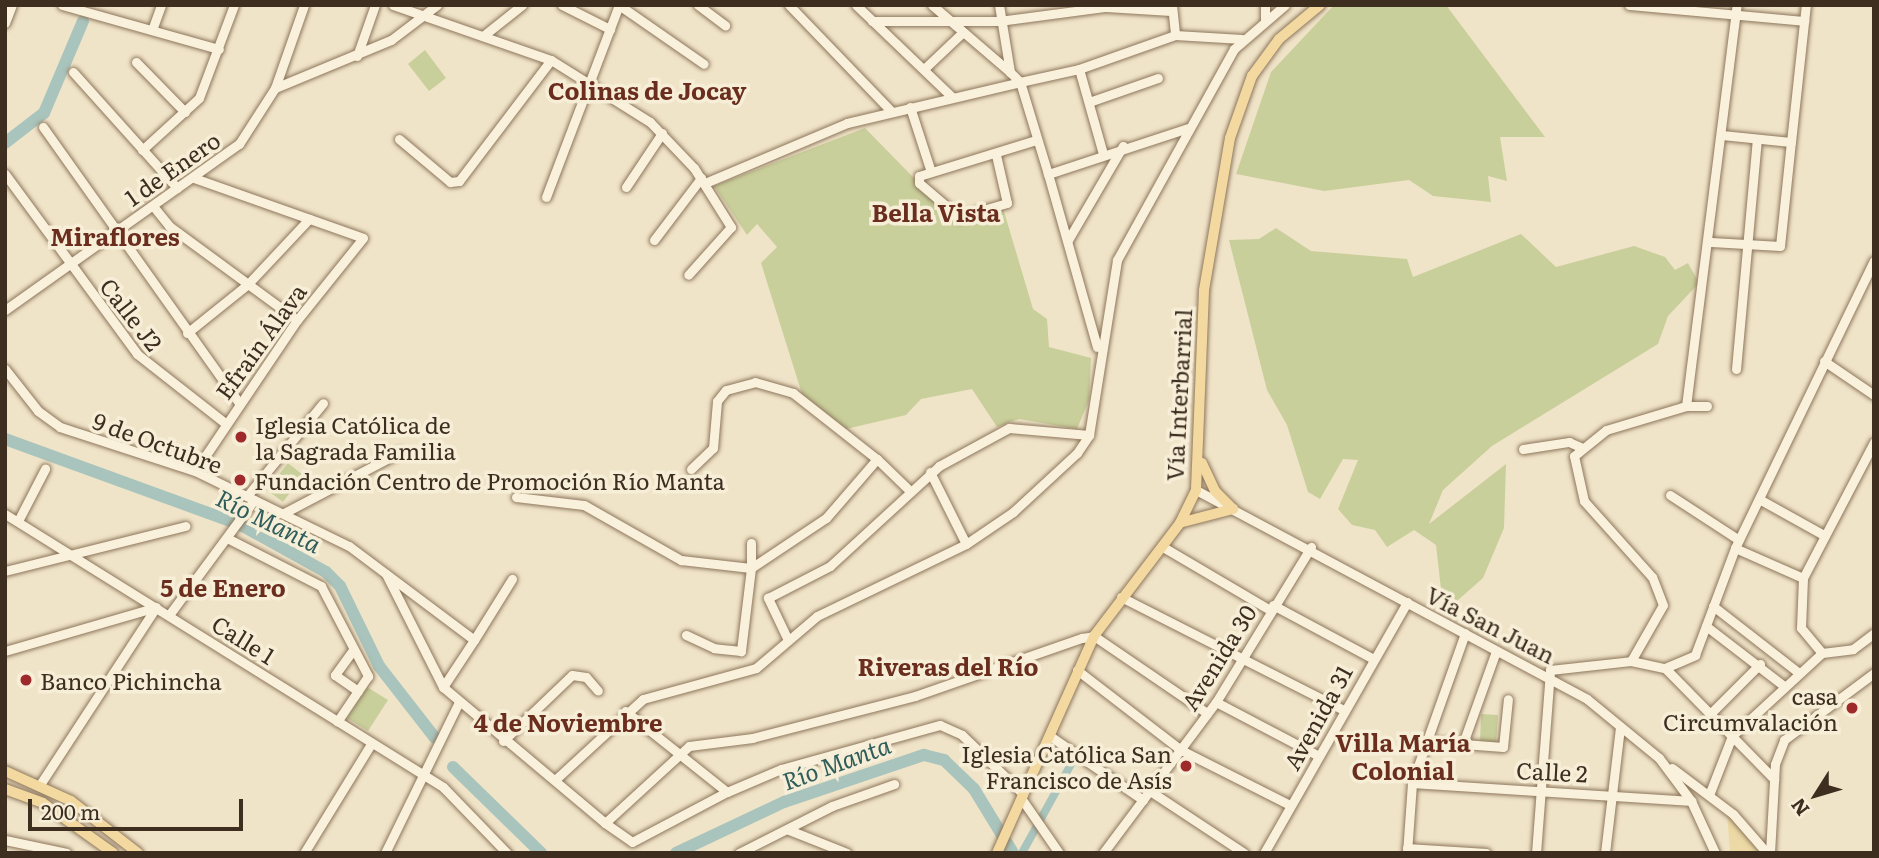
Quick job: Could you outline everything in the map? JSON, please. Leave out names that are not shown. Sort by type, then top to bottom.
[{"type":"main road","name":"Vía Interbarrial","points":[[998,853],[1094,636],[1121,597],[1180,523],[1196,490],[1200,457],[1204,290],[1230,138],[1252,76],[1279,39],[1320,5]]},
{"type":"main road","points":[[1200,457],[1214,491],[1233,509]]},
{"type":"main road","points":[[1180,523],[1233,509]]},
{"type":"main road","points":[[5,771],[41,783],[138,853]]},
{"type":"main road","points":[[5,789],[52,808],[113,853]]},
{"type":"street","points":[[5,23],[12,5]]},
{"type":"street","points":[[62,5],[219,49]]},
{"type":"street","points":[[152,30],[160,5]]},
{"type":"street","points":[[142,150],[185,112],[202,92],[234,5]]},
{"type":"street","name":"1 de Enero","points":[[5,310],[239,144],[275,88],[304,5]]},
{"type":"street","points":[[357,56],[375,5]]},
{"type":"street","points":[[393,5],[551,60],[590,80],[662,133],[703,180],[731,227],[688,275]]},
{"type":"street","points":[[275,88],[357,56],[424,16],[437,5]]},
{"type":"street","points":[[483,36],[522,5]]},
{"type":"street","points":[[562,5],[610,29]]},
{"type":"street","points":[[546,197],[619,5],[704,64]]},
{"type":"street","points":[[698,5],[725,25]]},
{"type":"street","points":[[789,5],[891,111]]},
{"type":"street","points":[[856,5],[925,68],[952,97]]},
{"type":"street","points":[[932,5],[1020,82],[1069,240],[1099,352]]},
{"type":"street","points":[[999,5],[999,21],[1010,72]]},
{"type":"street","points":[[1265,5],[1265,20]]},
{"type":"street","points":[[556,779],[625,711],[659,691],[756,668],[817,616],[966,544],[1045,486],[1089,435],[1099,352],[1117,260],[1188,128],[1242,39],[1285,5]]},
{"type":"street","points":[[1629,5],[1736,10],[1804,22]]},
{"type":"street","points":[[1711,242],[1782,244],[1806,5]]},
{"type":"street","points":[[872,21],[951,24],[999,21],[1050,9],[1172,8],[1175,35]]},
{"type":"street","points":[[1686,406],[1711,242],[1736,10]]},
{"type":"street","points":[[925,68],[963,32]]},
{"type":"street","points":[[654,240],[703,180],[797,139],[891,111],[1079,69],[1175,35],[1242,39]]},
{"type":"street","points":[[399,139],[450,182],[459,181],[551,60]]},
{"type":"street","points":[[135,62],[185,112]]},
{"type":"street","points":[[1079,69],[1103,154]]},
{"type":"street","points":[[72,72],[177,188]]},
{"type":"street","points":[[1089,102],[1158,78]]},
{"type":"street","points":[[910,107],[931,172]]},
{"type":"street","points":[[43,127],[239,403]]},
{"type":"street","points":[[1048,174],[1124,146],[1188,128]]},
{"type":"street","points":[[626,187],[662,133]]},
{"type":"street","points":[[1722,135],[1791,142]]},
{"type":"street","points":[[996,155],[1009,201],[962,216],[919,183],[919,176],[996,155],[1036,139]]},
{"type":"street","points":[[1736,369],[1757,139]]},
{"type":"street","points":[[1069,240],[1124,146]]},
{"type":"street","name":"Calle J2","points":[[5,174],[144,362],[225,423]]},
{"type":"street","points":[[187,333],[247,285],[309,219],[194,177]]},
{"type":"street","points":[[152,206],[247,285],[297,320]]},
{"type":"street","name":"Efraín Álava","points":[[195,471],[297,320],[363,238],[309,219]]},
{"type":"street","points":[[1684,683],[1688,663],[1706,626],[1737,544],[1874,261]]},
{"type":"street","points":[[1824,361],[1874,395]]},
{"type":"street","name":"9 de Octubre","points":[[5,369],[38,411],[60,426],[169,468],[195,471],[349,546],[474,640]]},
{"type":"street","points":[[691,469],[713,448],[717,401],[726,390],[755,382],[793,393],[877,459],[910,491]]},
{"type":"street","points":[[169,615],[246,512],[250,498],[323,403]]},
{"type":"street","points":[[1631,661],[1663,598],[1580,494],[1573,471],[1580,447],[1606,430],[1686,406],[1707,406]]},
{"type":"street","points":[[751,603],[768,598],[830,566],[930,472],[1009,428],[1089,435]]},
{"type":"street","points":[[1523,449],[1569,442],[1580,447]]},
{"type":"street","points":[[1822,653],[1801,628],[1803,578],[1822,534],[1874,442]]},
{"type":"street","points":[[284,513],[400,452]]},
{"type":"street","points":[[516,497],[584,505],[692,563],[751,568],[826,518],[877,459]]},
{"type":"street","points":[[18,522],[45,469]]},
{"type":"street","points":[[930,472],[966,544]]},
{"type":"street","name":"Vía San Juan","points":[[1196,490],[1311,547],[1496,650],[1549,675],[1659,758],[1691,801],[1715,853]]},
{"type":"street","points":[[1670,495],[1737,544],[1803,578]]},
{"type":"street","points":[[1759,499],[1822,534]]},
{"type":"street","name":"Calle 1","points":[[5,513],[426,776],[506,853]]},
{"type":"street","points":[[5,571],[185,526]]},
{"type":"street","points":[[229,535],[321,586],[368,676],[337,722]]},
{"type":"street","points":[[686,635],[714,648],[741,651],[751,603],[751,543]]},
{"type":"street","points":[[1163,547],[1271,607],[1372,658]]},
{"type":"street","name":"Avenida 30","points":[[1103,853],[1216,702],[1271,607],[1311,547]]},
{"type":"street","name":"9 de Octubre","points":[[386,575],[443,687],[503,741],[556,779],[605,823],[632,842],[727,792]]},
{"type":"street","points":[[443,687],[512,579]]},
{"type":"street","points":[[1121,597],[1243,655],[1342,709]]},
{"type":"street","points":[[768,598],[788,640]]},
{"type":"street","name":"Avenida 31","points":[[1264,853],[1342,709],[1407,602]]},
{"type":"street","points":[[1713,606],[1800,673]]},
{"type":"street","points":[[5,651],[156,607]]},
{"type":"street","points":[[41,783],[156,607]]},
{"type":"street","points":[[1706,626],[1760,664],[1784,686]]},
{"type":"street","points":[[1465,633],[1412,783],[1407,850],[1486,853]]},
{"type":"street","points":[[1709,796],[1732,736],[1822,653],[1853,649],[1874,633]]},
{"type":"street","points":[[605,823],[677,751],[915,696],[1094,636],[1207,713]]},
{"type":"street","points":[[353,650],[335,676],[358,691]]},
{"type":"street","points":[[1462,746],[1496,650]]},
{"type":"street","points":[[1536,853],[1549,675],[1554,667],[1631,661],[1665,668],[1688,663]]},
{"type":"street","points":[[1712,712],[1760,664]]},
{"type":"street","points":[[1665,668],[1684,683],[1774,779]]},
{"type":"street","points":[[1077,670],[1181,750],[1290,805]]},
{"type":"street","points":[[1768,853],[1778,750],[1789,733],[1874,673]]},
{"type":"street","points":[[503,741],[572,676],[586,677],[597,691]]},
{"type":"street","points":[[1437,742],[1462,746],[1503,747],[1507,699]]},
{"type":"street","points":[[385,853],[426,776],[459,702]]},
{"type":"street","points":[[1216,702],[1317,755]]},
{"type":"street","points":[[625,711],[727,792],[781,769],[940,725],[962,734],[1021,799],[1059,853]]},
{"type":"street","points":[[1605,853],[1620,727]]},
{"type":"street","points":[[1050,736],[1143,800]]},
{"type":"street","points":[[304,853],[371,744]]},
{"type":"street","points":[[1659,758],[1709,796],[1768,853]]},
{"type":"street","name":"Calle 2","points":[[1412,783],[1539,789],[1691,801]]},
{"type":"street","points":[[739,853],[832,806],[894,784]]},
{"type":"street","points":[[1150,791],[1244,853]]},
{"type":"street","points":[[789,830],[845,852]]},
{"type":"street","points":[[5,840],[66,853]]},
{"type":"green space","points":[[1334,5],[1446,5],[1545,137],[1500,137],[1507,181],[1488,176],[1491,202],[1433,196],[1409,180],[1324,191],[1236,174],[1271,72]]},
{"type":"green space","points":[[425,50],[446,78],[429,91],[408,64]]},
{"type":"green space","points":[[865,128],[956,221],[1003,208],[1033,309],[1047,319],[1049,347],[1091,358],[1089,400],[1077,429],[1019,419],[997,427],[972,389],[921,399],[906,415],[846,429],[802,394],[761,263],[777,247],[757,224],[747,235],[714,186]]},
{"type":"green space","points":[[1276,228],[1311,251],[1407,259],[1413,277],[1521,234],[1556,267],[1634,246],[1665,257],[1675,270],[1688,263],[1699,283],[1668,316],[1658,344],[1492,446],[1443,490],[1429,524],[1506,464],[1504,528],[1483,578],[1457,601],[1441,589],[1436,545],[1414,530],[1387,547],[1375,530],[1352,525],[1338,509],[1358,460],[1343,459],[1320,499],[1308,492],[1287,425],[1267,390],[1229,240],[1259,239]]},
{"type":"green space","points":[[288,463],[303,475],[283,502],[267,490]]},
{"type":"green space","points":[[367,687],[388,700],[368,731],[347,718]]},
{"type":"green space","points":[[1481,714],[1498,715],[1496,744],[1480,743]]},
{"type":"sand","points":[[1727,813],[1763,853],[1730,853]]},
{"type":"waterway","points":[[5,143],[44,113],[83,21]]},
{"type":"waterway","name":"Río Manta","points":[[5,439],[241,525],[326,572],[340,586],[379,666],[435,738]]},
{"type":"waterway","name":"Río Manta","points":[[676,853],[784,802],[924,755],[944,760],[974,789],[1013,853]]},
{"type":"waterway","points":[[1022,853],[1076,755]]},
{"type":"waterway","name":"Río Manta","points":[[453,767],[541,853]]},
{"type":"place","name":"Iglesia Católica de la Sagrada Familia","points":[[241,437]]},
{"type":"place","name":"Fundación Centro de Promoción Río Manta","points":[[240,480]]},
{"type":"place","name":"Banco Pichincha","points":[[26,680]]},
{"type":"place","name":"casa Circumvalación","points":[[1852,708]]},
{"type":"place","name":"Iglesia Católica San Francisco de Asís","points":[[1186,766]]},
{"type":"district","name":"Colinas de Jocay","points":[[647,90]]},
{"type":"district","name":"Bella Vista","points":[[936,212]]},
{"type":"district","name":"Miraflores","points":[[115,236]]},
{"type":"district","name":"5 de Enero","points":[[223,587]]},
{"type":"district","name":"Riveras del Río","points":[[948,666]]},
{"type":"district","name":"4 de Noviembre","points":[[568,722]]},
{"type":"district","name":"Villa María Colonial","points":[[1403,756]]}]
